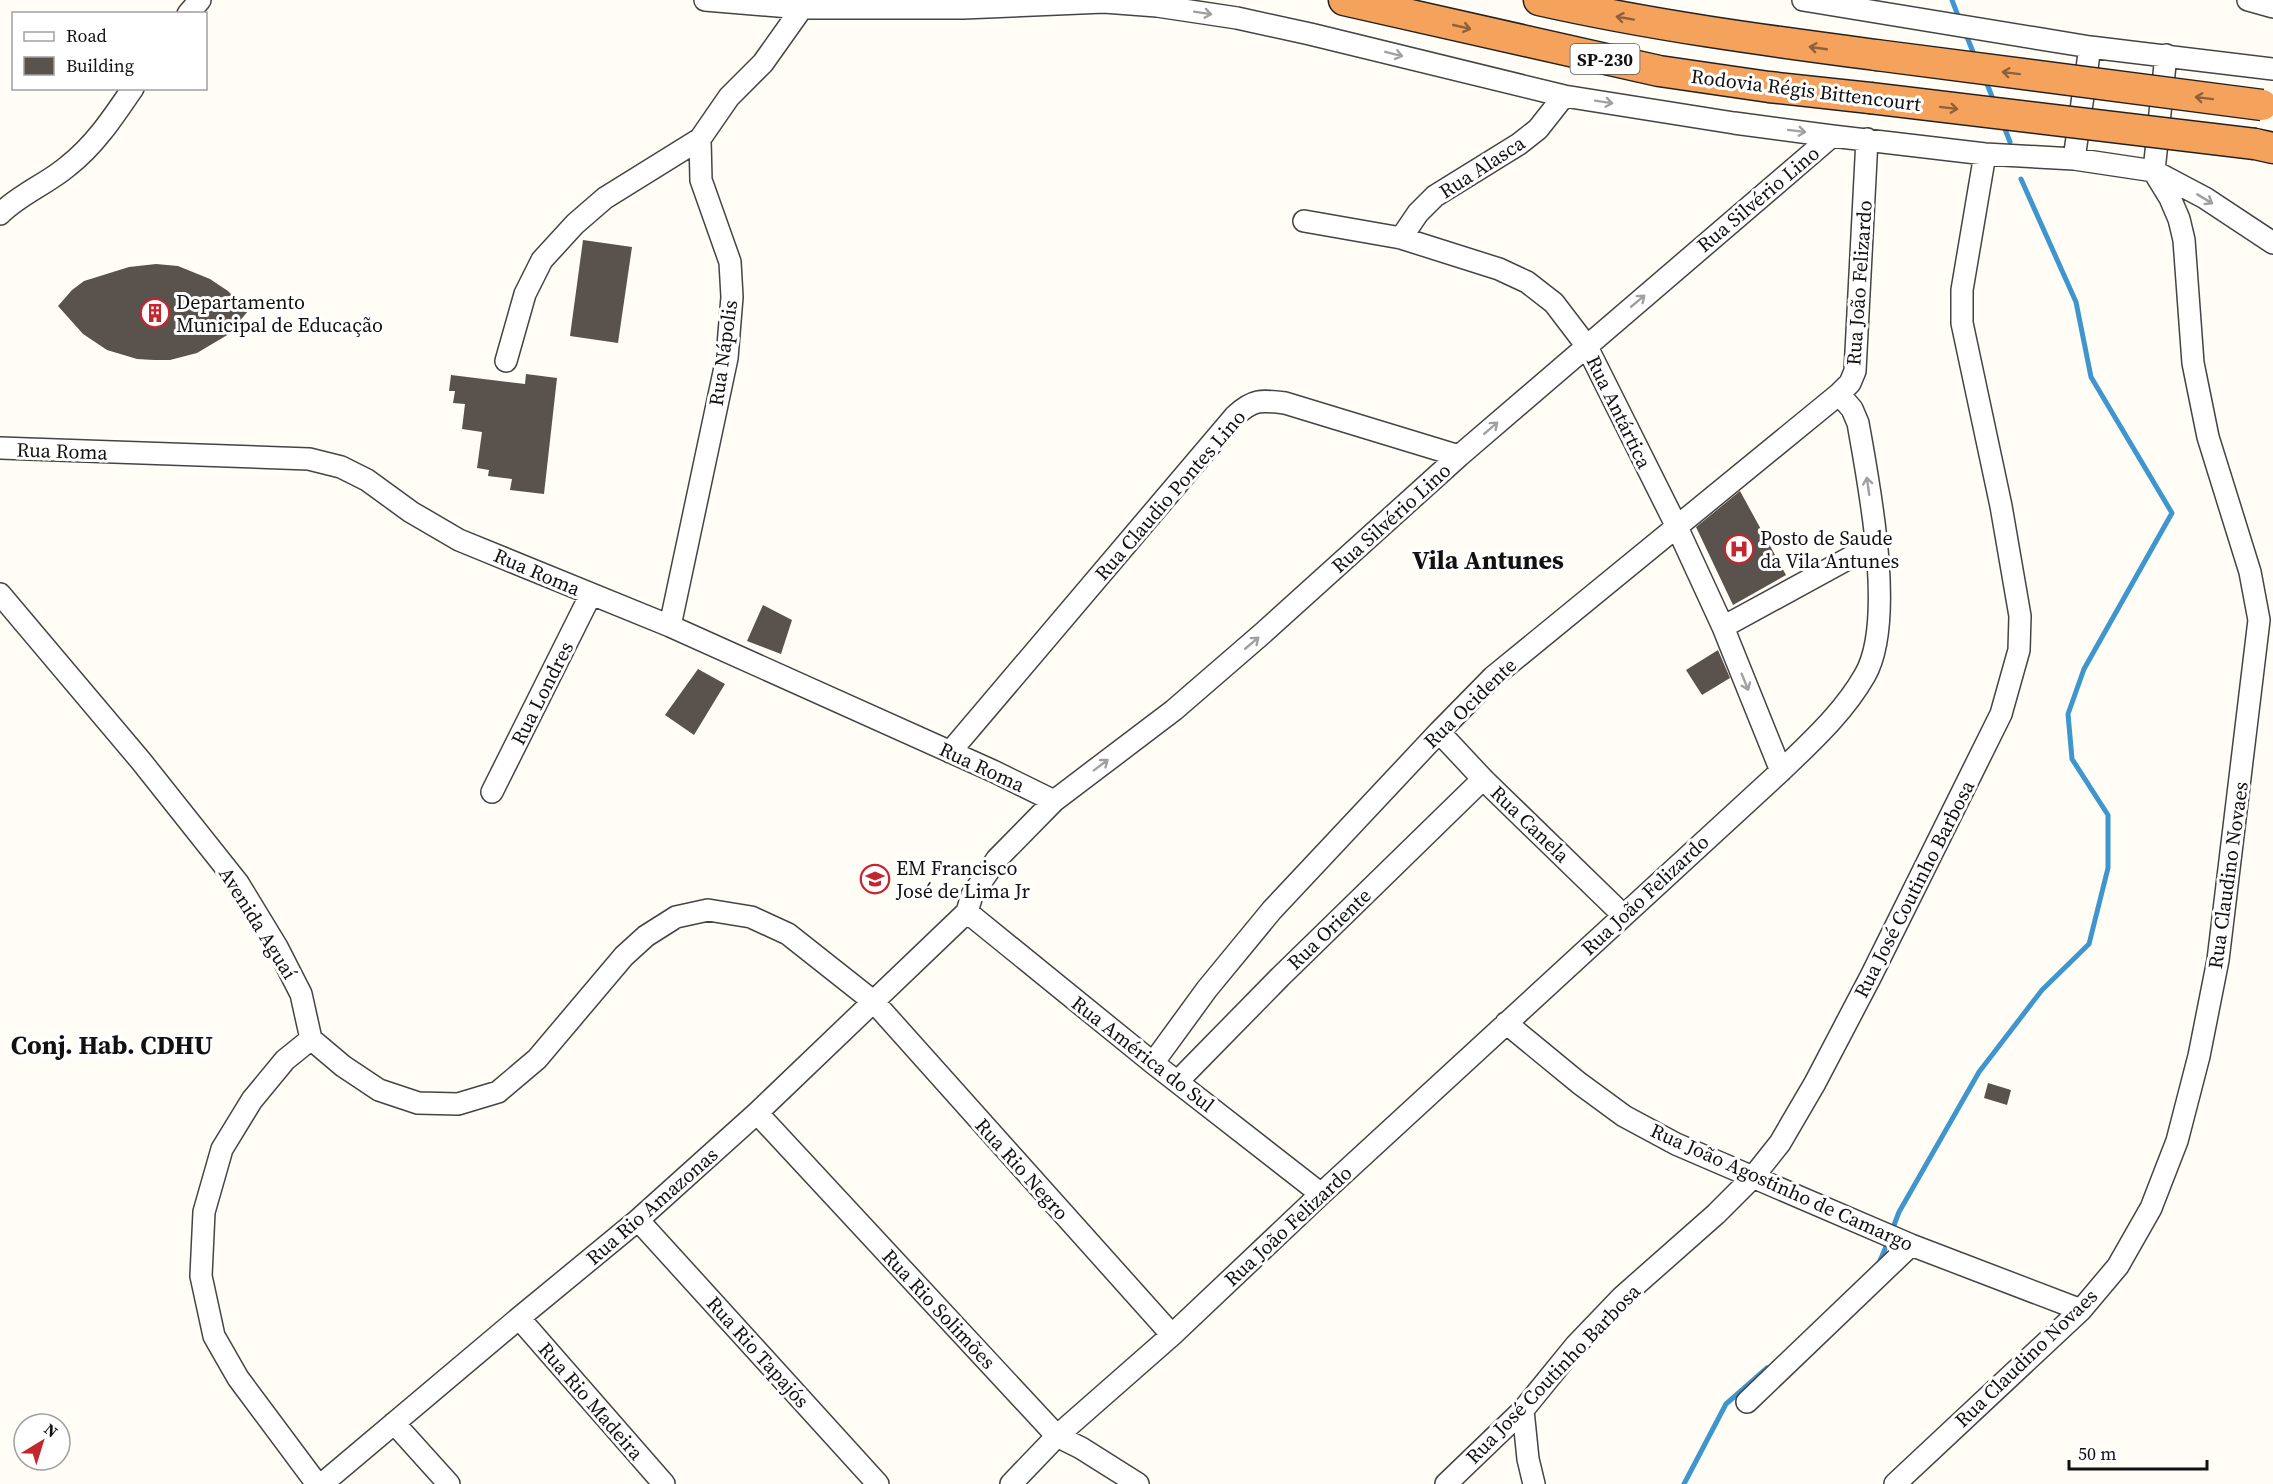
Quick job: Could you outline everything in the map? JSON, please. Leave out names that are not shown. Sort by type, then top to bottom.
[{"type":"highway","name":"Rodovia Régis Bittencourt","points":[[1344,0],[1659,71],[1769,87],[2264,146]]},
{"type":"highway","name":"SP-230","points":[[1539,0],[1608,15],[1732,36],[2268,106]]},
{"type":"street","points":[[190,12],[200,0]]},
{"type":"street","points":[[705,0],[802,8],[963,8],[1104,2],[1157,6],[1237,18],[1564,96],[1832,136],[1986,154],[2074,159],[2154,171],[2205,198],[2273,243]]},
{"type":"street","points":[[2248,0],[2273,7]]},
{"type":"street","points":[[1810,1],[2090,47],[2273,69]]},
{"type":"street","points":[[506,361],[525,294],[542,260],[575,224],[605,198],[700,139],[729,97],[763,63],[802,8]]},
{"type":"street","points":[[2074,159],[2090,47]]},
{"type":"street","points":[[2154,171],[2166,55]]},
{"type":"street","points":[[0,214],[13,201],[68,167],[111,120],[132,90]]},
{"type":"street","name":"Rua Alasca","points":[[1401,238],[1418,213],[1435,196],[1520,144],[1538,129],[1564,96]]},
{"type":"street","name":"Rua Silvério Lino","points":[[967,912],[972,895],[997,859],[1054,801],[1174,710],[1586,345],[1832,136]]},
{"type":"street","name":"Rua Nápolis","points":[[670,626],[727,358],[732,297],[730,262],[701,180],[700,139]]},
{"type":"street","name":"Rua João Felizardo","points":[[1011,1484],[1058,1436],[1172,1335],[1321,1194],[1781,771],[1848,701],[1867,673],[1877,639],[1880,598],[1875,544],[1858,423],[1852,409],[1839,394],[1850,383],[1855,371],[1867,139]]},
{"type":"street","name":"Rua José Coutinho Barbosa","points":[[1446,1484],[1523,1410],[1576,1345],[1622,1297],[1670,1256],[1753,1177],[1780,1143],[1815,1083],[1876,966],[2001,714],[2019,650],[2020,616],[2001,506],[1962,323],[1962,290],[1986,154]]},
{"type":"street","name":"Rua Claudino Novaes","points":[[1896,1484],[2081,1310],[2118,1266],[2151,1208],[2176,1141],[2199,1056],[2218,960],[2259,620],[2250,572],[2208,437],[2193,363],[2182,230],[2170,198],[2154,171]]},
{"type":"street","name":"Rua Antártica","points":[[1305,221],[1401,238],[1499,269],[1527,282],[1554,303],[1586,345],[1676,525],[1723,627],[1781,771]]},
{"type":"street","name":"Rua Ocidente","points":[[1153,1063],[1207,989],[1272,910],[1493,677],[1839,394]]},
{"type":"street","name":"Rua Claudio Pontes Lino","points":[[950,752],[1235,416],[1247,405],[1262,400],[1285,403],[1459,456]]},
{"type":"street","name":"Rua Roma","points":[[0,448],[309,459],[341,467],[367,480],[411,512],[451,535],[670,626],[1054,801]]},
{"type":"street","points":[[1723,627],[1875,544]]},
{"type":"street","name":"Avenida Aguaí","points":[[0,594],[141,761],[238,883],[277,947],[301,994],[311,1039]]},
{"type":"street","name":"Rua Londres","points":[[492,792],[591,594]]},
{"type":"street","name":"Rua Canela","points":[[1439,732],[1623,915]]},
{"type":"street","name":"Rua Oriente","points":[[1178,1081],[1280,977],[1483,778]]},
{"type":"street","points":[[317,1484],[238,1378],[214,1336],[201,1276],[204,1212],[222,1149],[252,1100],[285,1060],[311,1039],[343,1066],[379,1090],[418,1103],[458,1104],[498,1092],[537,1059],[624,956],[646,936],[676,916],[708,910],[751,917],[788,933],[874,1002]]},
{"type":"street","name":"Rua América do Sul","points":[[967,912],[1153,1063],[1321,1194]]},
{"type":"street","name":"Rua Rio Amazonas","points":[[322,1484],[638,1220],[757,1113],[967,912]]},
{"type":"street","name":"Rua Rio Negro","points":[[874,1002],[1172,1335]]},
{"type":"street","name":"Rua João Agostinho de Camargo","points":[[1506,1023],[1579,1083],[1624,1116],[1676,1144],[1906,1242],[2081,1310]]},
{"type":"street","name":"Rua Rio Solimões","points":[[757,1113],[1058,1436],[1138,1484]]},
{"type":"street","name":"Rua Rio Tapajós","points":[[638,1220],[878,1484]]},
{"type":"street","points":[[1747,1402],[1906,1242]]},
{"type":"street","name":"Rua Rio Madeira","points":[[519,1318],[663,1484]]},
{"type":"street","points":[[1523,1410],[1528,1458],[1534,1484]]},
{"type":"street","points":[[394,1423],[449,1484]]},
{"type":"building","points":[[583,240],[632,247],[618,343],[570,336]]},
{"type":"building","name":"Departamento Municipal de Educação","points":[[156,264],[178,266],[210,279],[228,291],[248,311],[229,334],[197,353],[170,360],[154,360],[137,359],[107,350],[83,334],[58,306],[72,290],[84,281],[129,267]]},
{"type":"building","points":[[526,374],[557,378],[544,494],[510,490],[512,479],[488,476],[489,470],[477,468],[482,432],[462,429],[465,404],[453,403],[455,391],[449,391],[451,375],[525,384]]},
{"type":"building","name":"Posto de Saude da Vila Antunes","points":[[1740,491],[1786,575],[1733,605],[1696,527]]},
{"type":"building","points":[[763,605],[792,620],[781,654],[747,641]]},
{"type":"building","points":[[1718,650],[1730,678],[1702,695],[1686,670]]},
{"type":"building","points":[[698,669],[725,684],[694,735],[665,715]]},
{"type":"building","points":[[1988,1083],[2011,1090],[2007,1105],[1984,1098]]},
{"type":"waterway","points":[[1952,0],[1960,21]]},
{"type":"waterway","points":[[1965,32],[1975,57]]},
{"type":"waterway","points":[[1985,79],[1995,104]]},
{"type":"waterway","points":[[2003,124],[2010,142]]},
{"type":"waterway","points":[[1891,1233],[1899,1212],[1979,1072],[2042,990],[2089,944],[2108,868],[2108,815],[2072,759],[2068,714],[2084,669],[2172,513],[2091,377],[2076,302],[2021,179]]},
{"type":"waterway","points":[[1879,1263],[1888,1242]]},
{"type":"waterway","points":[[1684,1484],[1726,1404],[1767,1368]]},
{"type":"place","name":"Departamento Municipal de Educação","points":[[155,313]]},
{"type":"place","name":"Posto de Saude da Vila Antunes","points":[[1739,549]]},
{"type":"place","name":"EM Francisco José de Lima Jr","points":[[875,879]]},
{"type":"district","name":"Vila Antunes","points":[[1488,560]]},
{"type":"district","name":"Conj. Hab. CDHU","points":[[112,1045]]}]
